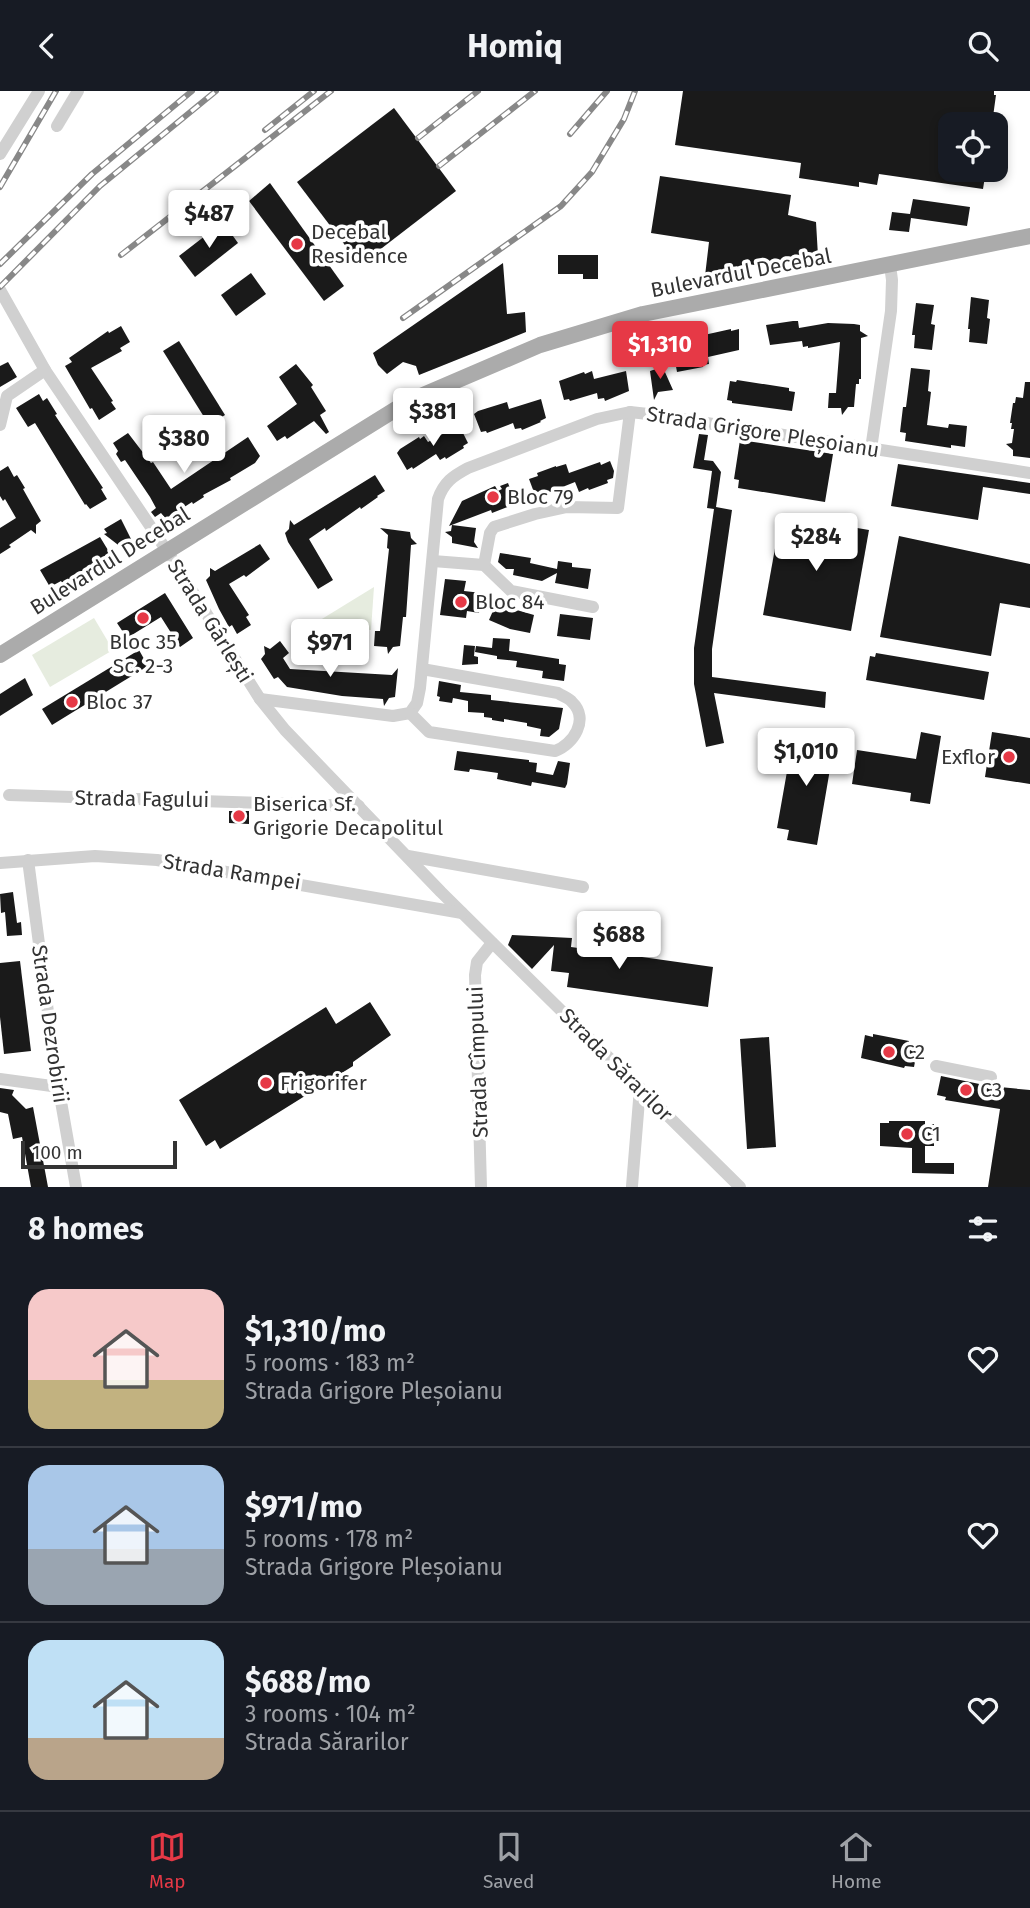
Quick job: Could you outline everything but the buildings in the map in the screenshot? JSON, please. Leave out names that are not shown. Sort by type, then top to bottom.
[{"type":"main road","name":"Bulevardul Decebal","points":[[0,655],[409,401],[540,345],[643,314],[1030,236]]},
{"type":"street","points":[[0,154],[39,91]]},
{"type":"street","points":[[57,127],[78,91]]},
{"type":"street","points":[[871,449],[891,311],[890,265]]},
{"type":"street","name":"Strada Gârlești","points":[[0,290],[45,370],[167,551],[260,699],[285,730],[492,943]]},
{"type":"street","points":[[0,425],[7,396],[45,370]]},
{"type":"street","points":[[484,565],[490,533],[494,527],[567,507],[618,508],[630,412]]},
{"type":"street","name":"Strada Grigore Pleșoianu","points":[[410,713],[417,702],[422,669],[442,489],[452,476],[468,468],[568,429],[630,412],[1030,473]]},
{"type":"street","points":[[433,561],[484,565],[511,591],[593,607]]},
{"type":"street","points":[[260,699],[393,716],[410,713],[429,732],[555,751],[564,748],[574,739],[579,727],[578,711],[572,702],[558,693],[422,669]]},
{"type":"street","name":"Strada Fagului","points":[[9,795],[359,806]]},
{"type":"street","name":"Strada Rampei","points":[[0,863],[95,856],[157,860],[462,913]]},
{"type":"street","points":[[408,856],[583,887]]},
{"type":"street","name":"Strada Dezrobirii","points":[[28,860],[59,1087],[76,1187]]},
{"type":"street","name":"Strada Sărarilor","points":[[492,943],[740,1187]]},
{"type":"street","name":"Strada Cîmpului","points":[[481,1187],[483,1180],[475,975],[477,962],[492,943]]},
{"type":"street","points":[[936,1066],[991,1077]]},
{"type":"street","points":[[0,1079],[59,1087]]},
{"type":"street","points":[[632,1186],[640,1088]]},
{"type":"shaded area","points":[[374,587],[371,630],[325,626],[317,622]]},
{"type":"shaded area","points":[[94,618],[113,650],[50,687],[32,655]]},
{"type":"railway","points":[[0,187],[56,91]]},
{"type":"railway","points":[[0,264],[92,174],[192,91]]},
{"type":"railway","points":[[0,287],[100,186],[216,91]]},
{"type":"railway","points":[[265,130],[314,91]]},
{"type":"railway","points":[[121,255],[331,91]]},
{"type":"railway","points":[[418,138],[478,91]]},
{"type":"railway","points":[[439,166],[535,91]]},
{"type":"railway","points":[[570,134],[607,91]]},
{"type":"railway","points":[[403,318],[561,206],[592,172],[624,119],[635,91]]},
{"type":"place","name":"Decebal Residence","points":[[297,244]]},
{"type":"place","name":"Bloc 79","points":[[493,497]]},
{"type":"place","name":"Bloc 84","points":[[461,602]]},
{"type":"place","name":"Bloc 35 Sc. 2-3","points":[[143,618]]},
{"type":"place","name":"Bloc 37","points":[[72,702]]},
{"type":"place","name":"Exflor","points":[[1009,757]]},
{"type":"place","name":"Biserica Sf. Grigorie Decapolitul","points":[[239,816]]},
{"type":"place","name":"C2","points":[[889,1052]]},
{"type":"place","name":"Frigorifer","points":[[266,1083]]},
{"type":"place","name":"C3","points":[[966,1090]]},
{"type":"place","name":"C1","points":[[907,1134]]}]
